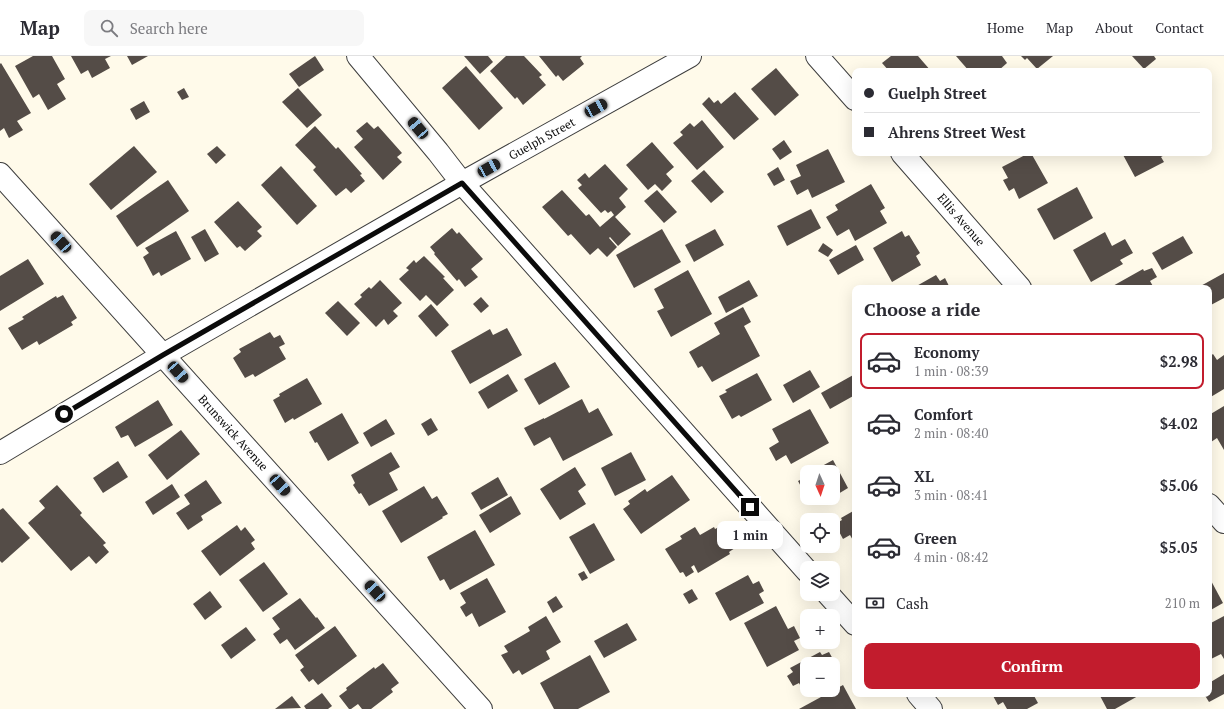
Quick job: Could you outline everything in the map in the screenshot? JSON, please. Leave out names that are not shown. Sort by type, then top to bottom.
[{"type":"street","points":[[358,56],[462,183],[800,563]]},
{"type":"street","name":"Guelph Street","points":[[0,453],[163,355],[462,183],[690,56]]},
{"type":"street","points":[[817,56],[852,97]]},
{"type":"street","name":"Ellis Avenue","points":[[905,156],[1017,285]]},
{"type":"street","name":"Brunswick Avenue","points":[[0,174],[481,709]]},
{"type":"street","points":[[1212,508],[1224,522]]},
{"type":"street","points":[[834,601],[852,621]]},
{"type":"street","points":[[921,697],[931,709]]},
{"type":"building","points":[[33,56],[52,56],[65,79],[57,84],[66,99],[48,110],[39,94],[33,98],[15,66]]},
{"type":"building","points":[[71,56],[111,56],[105,59],[110,68],[92,78],[88,70],[81,74]]},
{"type":"building","points":[[127,56],[148,56],[132,65]]},
{"type":"building","points":[[315,56],[324,70],[299,87],[289,74]]},
{"type":"building","points":[[464,56],[488,56],[493,62],[480,74]]},
{"type":"building","points":[[506,56],[524,56],[542,75],[539,77],[546,85],[523,105],[517,97],[515,99],[490,71]]},
{"type":"building","points":[[539,56],[582,56],[580,58],[584,64],[563,81],[558,75],[556,77]]},
{"type":"building","points":[[891,56],[918,56],[928,68],[886,68],[882,63]]},
{"type":"building","points":[[956,56],[1002,56],[1007,63],[1001,68],[966,68]]},
{"type":"building","points":[[1021,56],[1053,56],[1038,68],[1036,68],[1027,58],[1025,60]]},
{"type":"building","points":[[1132,56],[1154,56],[1156,59],[1145,68],[1143,68]]},
{"type":"building","points":[[1,63],[31,113],[17,121],[23,130],[9,138],[4,128],[0,131]]},
{"type":"building","points":[[466,66],[503,108],[479,130],[442,88]]},
{"type":"building","points":[[776,68],[799,95],[775,116],[751,89]]},
{"type":"building","points":[[184,88],[189,97],[182,100],[177,92]]},
{"type":"building","points":[[298,88],[322,115],[307,128],[282,102]]},
{"type":"building","points":[[735,92],[759,119],[734,140],[702,104],[709,97],[714,103],[718,100],[721,104]]},
{"type":"building","points":[[144,101],[150,112],[136,120],[130,109]]},
{"type":"building","points":[[702,120],[724,147],[697,170],[673,143],[683,135],[680,132],[690,123],[694,127]]},
{"type":"building","points":[[367,122],[374,129],[378,126],[402,153],[397,157],[402,162],[383,180],[354,147],[363,139],[356,131]]},
{"type":"building","points":[[315,126],[336,149],[338,147],[362,174],[360,175],[365,181],[351,193],[346,188],[336,196],[313,170],[316,167],[295,145]]},
{"type":"building","points":[[784,140],[792,152],[780,160],[772,149]]},
{"type":"building","points":[[652,142],[674,167],[666,174],[672,181],[662,191],[655,184],[648,190],[626,165]]},
{"type":"building","points":[[134,146],[157,172],[111,210],[89,184]]},
{"type":"building","points":[[217,146],[226,155],[216,164],[207,154]]},
{"type":"building","points":[[828,149],[845,182],[812,198],[808,189],[797,195],[790,181],[801,176],[796,165]]},
{"type":"building","points":[[1023,156],[1033,156],[1048,183],[1019,199],[1014,188],[1009,191],[1003,180],[1008,178],[1002,167]]},
{"type":"building","points":[[1124,156],[1163,156],[1161,157],[1164,162],[1135,177]]},
{"type":"building","points":[[605,164],[628,189],[619,198],[626,207],[615,217],[631,234],[618,246],[610,237],[609,238],[617,247],[607,257],[598,248],[590,255],[571,234],[568,236],[542,207],[562,190],[586,216],[589,214],[600,227],[614,215],[611,211],[608,213],[605,210],[601,213],[578,188],[582,185],[577,180],[585,173],[589,178]]},
{"type":"building","points":[[281,166],[317,206],[297,225],[261,185]]},
{"type":"building","points":[[778,167],[785,180],[774,186],[767,174]]},
{"type":"building","points":[[704,170],[724,192],[711,203],[691,181]]},
{"type":"building","points":[[168,180],[189,211],[137,247],[116,216]]},
{"type":"building","points":[[871,184],[885,208],[880,211],[887,223],[855,241],[849,229],[837,236],[826,217],[838,210],[835,205]]},
{"type":"building","points":[[1077,187],[1093,218],[1054,240],[1037,209]]},
{"type":"building","points":[[657,190],[677,212],[664,223],[644,201]]},
{"type":"building","points":[[238,201],[262,227],[257,231],[262,236],[245,251],[240,246],[237,248],[214,222]]},
{"type":"building","points":[[811,209],[821,228],[787,246],[777,226]]},
{"type":"building","points":[[452,228],[457,234],[459,232],[483,259],[471,269],[478,277],[465,287],[459,279],[457,281],[434,254],[435,253],[430,247]]},
{"type":"building","points":[[205,229],[219,254],[205,262],[191,237]]},
{"type":"building","points":[[662,229],[681,262],[634,288],[616,255]]},
{"type":"building","points":[[715,229],[724,245],[694,262],[685,245]]},
{"type":"building","points":[[176,231],[191,259],[161,276],[159,272],[153,276],[143,257],[149,253],[145,248]]},
{"type":"building","points":[[902,231],[905,237],[909,235],[920,253],[916,256],[921,265],[892,282],[873,248]]},
{"type":"building","points":[[1105,232],[1112,246],[1125,239],[1133,253],[1120,260],[1123,264],[1091,282],[1073,250]]},
{"type":"building","points":[[1183,236],[1193,253],[1162,270],[1152,253]]},
{"type":"building","points":[[823,243],[833,250],[828,257],[818,251]]},
{"type":"building","points":[[856,245],[864,260],[838,275],[829,260]]},
{"type":"building","points":[[424,256],[445,277],[443,278],[454,290],[437,306],[426,295],[420,301],[399,279],[409,270],[406,268],[414,260],[416,263]]},
{"type":"building","points":[[28,259],[44,284],[0,311],[0,276]]},
{"type":"building","points":[[1152,268],[1157,277],[1150,281],[1152,285],[1115,285],[1143,269],[1144,271]]},
{"type":"building","points":[[688,270],[712,314],[671,337],[657,311],[664,308],[654,289]]},
{"type":"building","points":[[1224,273],[1224,298],[1212,304],[1212,285],[1202,285]]},
{"type":"building","points":[[936,275],[940,281],[945,278],[948,285],[918,285]]},
{"type":"building","points":[[380,280],[402,303],[393,311],[398,316],[388,325],[384,319],[376,327],[354,304],[362,297],[360,295],[369,287],[371,289]]},
{"type":"building","points":[[749,280],[758,296],[726,313],[718,297]]},
{"type":"building","points":[[63,295],[77,318],[71,322],[73,325],[39,345],[37,341],[22,350],[8,328],[24,319],[22,317],[56,296],[57,298]]},
{"type":"building","points":[[481,297],[489,306],[481,313],[473,304]]},
{"type":"building","points":[[338,301],[360,323],[347,336],[325,313]]},
{"type":"building","points":[[431,304],[449,325],[436,337],[418,316]]},
{"type":"building","points":[[743,307],[751,322],[744,326],[760,356],[712,382],[702,366],[698,368],[689,352],[720,334],[714,323]]},
{"type":"building","points":[[507,328],[522,355],[470,384],[451,351],[490,329],[493,335]]},
{"type":"building","points":[[270,332],[274,338],[280,335],[285,344],[279,347],[286,359],[255,377],[253,374],[245,378],[233,358],[241,352],[239,349]]},
{"type":"building","points":[[1213,354],[1217,360],[1224,355],[1224,389],[1212,396]]},
{"type":"building","points":[[555,362],[570,387],[539,405],[524,379]]},
{"type":"building","points":[[810,370],[820,387],[793,403],[783,385]]},
{"type":"building","points":[[757,373],[772,400],[741,417],[739,415],[732,419],[719,396],[727,392],[725,390]]},
{"type":"building","points":[[508,374],[518,391],[488,409],[478,392]]},
{"type":"building","points":[[852,376],[852,397],[830,409],[821,393]]},
{"type":"building","points":[[307,378],[322,404],[294,420],[293,418],[285,423],[273,400],[280,396],[279,394]]},
{"type":"building","points":[[582,399],[589,413],[598,408],[613,435],[563,461],[550,437],[534,446],[524,428]]},
{"type":"building","points":[[158,400],[173,425],[135,447],[128,435],[121,438],[115,427]]},
{"type":"building","points":[[1224,406],[1224,450],[1217,438],[1212,441],[1212,413]]},
{"type":"building","points":[[810,409],[829,443],[791,464],[786,455],[776,461],[769,448],[779,442],[772,429]]},
{"type":"building","points":[[342,413],[359,443],[328,461],[317,442],[315,443],[309,432]]},
{"type":"building","points":[[431,418],[438,430],[428,436],[421,424]]},
{"type":"building","points":[[386,419],[395,434],[371,447],[363,433]]},
{"type":"building","points":[[181,430],[200,454],[167,480],[148,455]]},
{"type":"building","points":[[391,452],[400,467],[389,473],[398,490],[369,506],[361,493],[359,494],[353,485],[355,483],[351,475]]},
{"type":"building","points":[[631,452],[646,480],[615,496],[601,468]]},
{"type":"building","points":[[833,460],[836,465],[824,465]]},
{"type":"building","points":[[118,461],[128,477],[103,493],[93,478]]},
{"type":"building","points":[[575,467],[586,485],[578,491],[586,504],[560,520],[540,489]]},
{"type":"building","points":[[840,473],[848,488],[840,493]]},
{"type":"building","points":[[672,475],[690,500],[641,534],[623,509],[630,504],[628,501],[645,489],[647,492]]},
{"type":"building","points":[[498,477],[508,495],[481,510],[471,493]]},
{"type":"building","points":[[206,480],[222,503],[201,516],[203,520],[188,530],[176,513],[190,504],[184,495]]},
{"type":"building","points":[[172,484],[180,497],[153,515],[145,502]]},
{"type":"building","points":[[57,485],[82,513],[80,515],[106,543],[103,545],[109,552],[96,564],[89,556],[71,571],[28,523],[45,508],[39,501]]},
{"type":"building","points":[[424,486],[432,499],[437,496],[448,514],[401,543],[382,511]]},
{"type":"building","points":[[511,496],[521,514],[490,533],[479,515]]},
{"type":"building","points":[[3,508],[30,538],[2,563],[0,561],[0,510]]},
{"type":"building","points":[[852,512],[852,539],[850,535],[843,539],[840,533],[840,521],[842,520],[841,518]]},
{"type":"building","points":[[594,523],[615,560],[590,574],[569,537]]},
{"type":"building","points":[[237,525],[241,531],[245,527],[255,540],[251,543],[255,549],[220,576],[201,551]]},
{"type":"building","points":[[721,526],[735,548],[729,552],[730,554],[698,573],[694,565],[691,567],[694,572],[686,577],[683,572],[680,573],[665,549],[682,539],[680,536],[695,527],[700,535],[714,527],[715,529]]},
{"type":"building","points":[[475,530],[495,565],[450,590],[444,579],[440,581],[427,557]]},
{"type":"building","points":[[264,562],[288,594],[263,612],[239,580]]},
{"type":"building","points":[[584,571],[588,578],[582,581],[578,574]]},
{"type":"building","points":[[748,575],[753,584],[759,581],[764,591],[759,594],[764,603],[730,621],[715,593]]},
{"type":"building","points":[[487,578],[506,612],[479,627],[472,613],[466,617],[460,607],[466,603],[460,593]]},
{"type":"building","points":[[1212,583],[1223,603],[1212,609]]},
{"type":"building","points":[[692,589],[698,599],[689,604],[683,594]]},
{"type":"building","points":[[210,591],[222,607],[205,620],[193,604]]},
{"type":"building","points":[[556,596],[563,607],[553,613],[547,602]]},
{"type":"building","points":[[300,598],[325,628],[295,650],[287,639],[280,644],[273,634],[280,629],[272,618]]},
{"type":"building","points":[[776,606],[788,629],[794,626],[800,638],[794,641],[799,650],[767,667],[744,623]]},
{"type":"building","points":[[546,616],[561,642],[546,651],[550,659],[522,675],[519,670],[513,674],[501,655],[508,652],[504,646],[530,631],[528,627]]},
{"type":"building","points":[[1224,616],[1224,659],[1221,654],[1212,658],[1212,622]]},
{"type":"building","points":[[627,623],[637,640],[604,658],[594,641]]},
{"type":"building","points":[[335,626],[357,656],[318,685],[313,679],[309,682],[300,670],[304,667],[295,655]]},
{"type":"building","points":[[246,627],[256,640],[231,659],[221,645]]},
{"type":"building","points":[[820,652],[822,655],[829,652],[832,657],[811,657]]},
{"type":"building","points":[[590,655],[610,692],[578,709],[554,709],[540,683]]},
{"type":"building","points":[[383,663],[399,683],[391,689],[393,692],[371,709],[362,709],[358,704],[349,709],[339,696],[347,690],[346,688],[374,667],[375,669]]},
{"type":"building","points":[[800,663],[800,685],[799,683],[793,686],[787,676],[793,672],[790,668]]},
{"type":"building","points":[[1224,674],[1224,694],[1209,702],[1206,697],[1212,697],[1212,681]]},
{"type":"building","points":[[843,685],[856,709],[799,709],[821,697],[840,697],[840,687]]},
{"type":"building","points":[[322,693],[332,706],[328,709],[306,709],[304,706]]},
{"type":"building","points":[[292,696],[301,708],[275,709]]},
{"type":"building","points":[[994,697],[1035,697],[1038,703],[1027,709],[1007,709],[1003,702],[998,705]]},
{"type":"building","points":[[1101,697],[1136,697],[1115,709],[1107,709]]},
{"type":"route","points":[[64,414],[163,355],[462,183],[750,507]]}]
